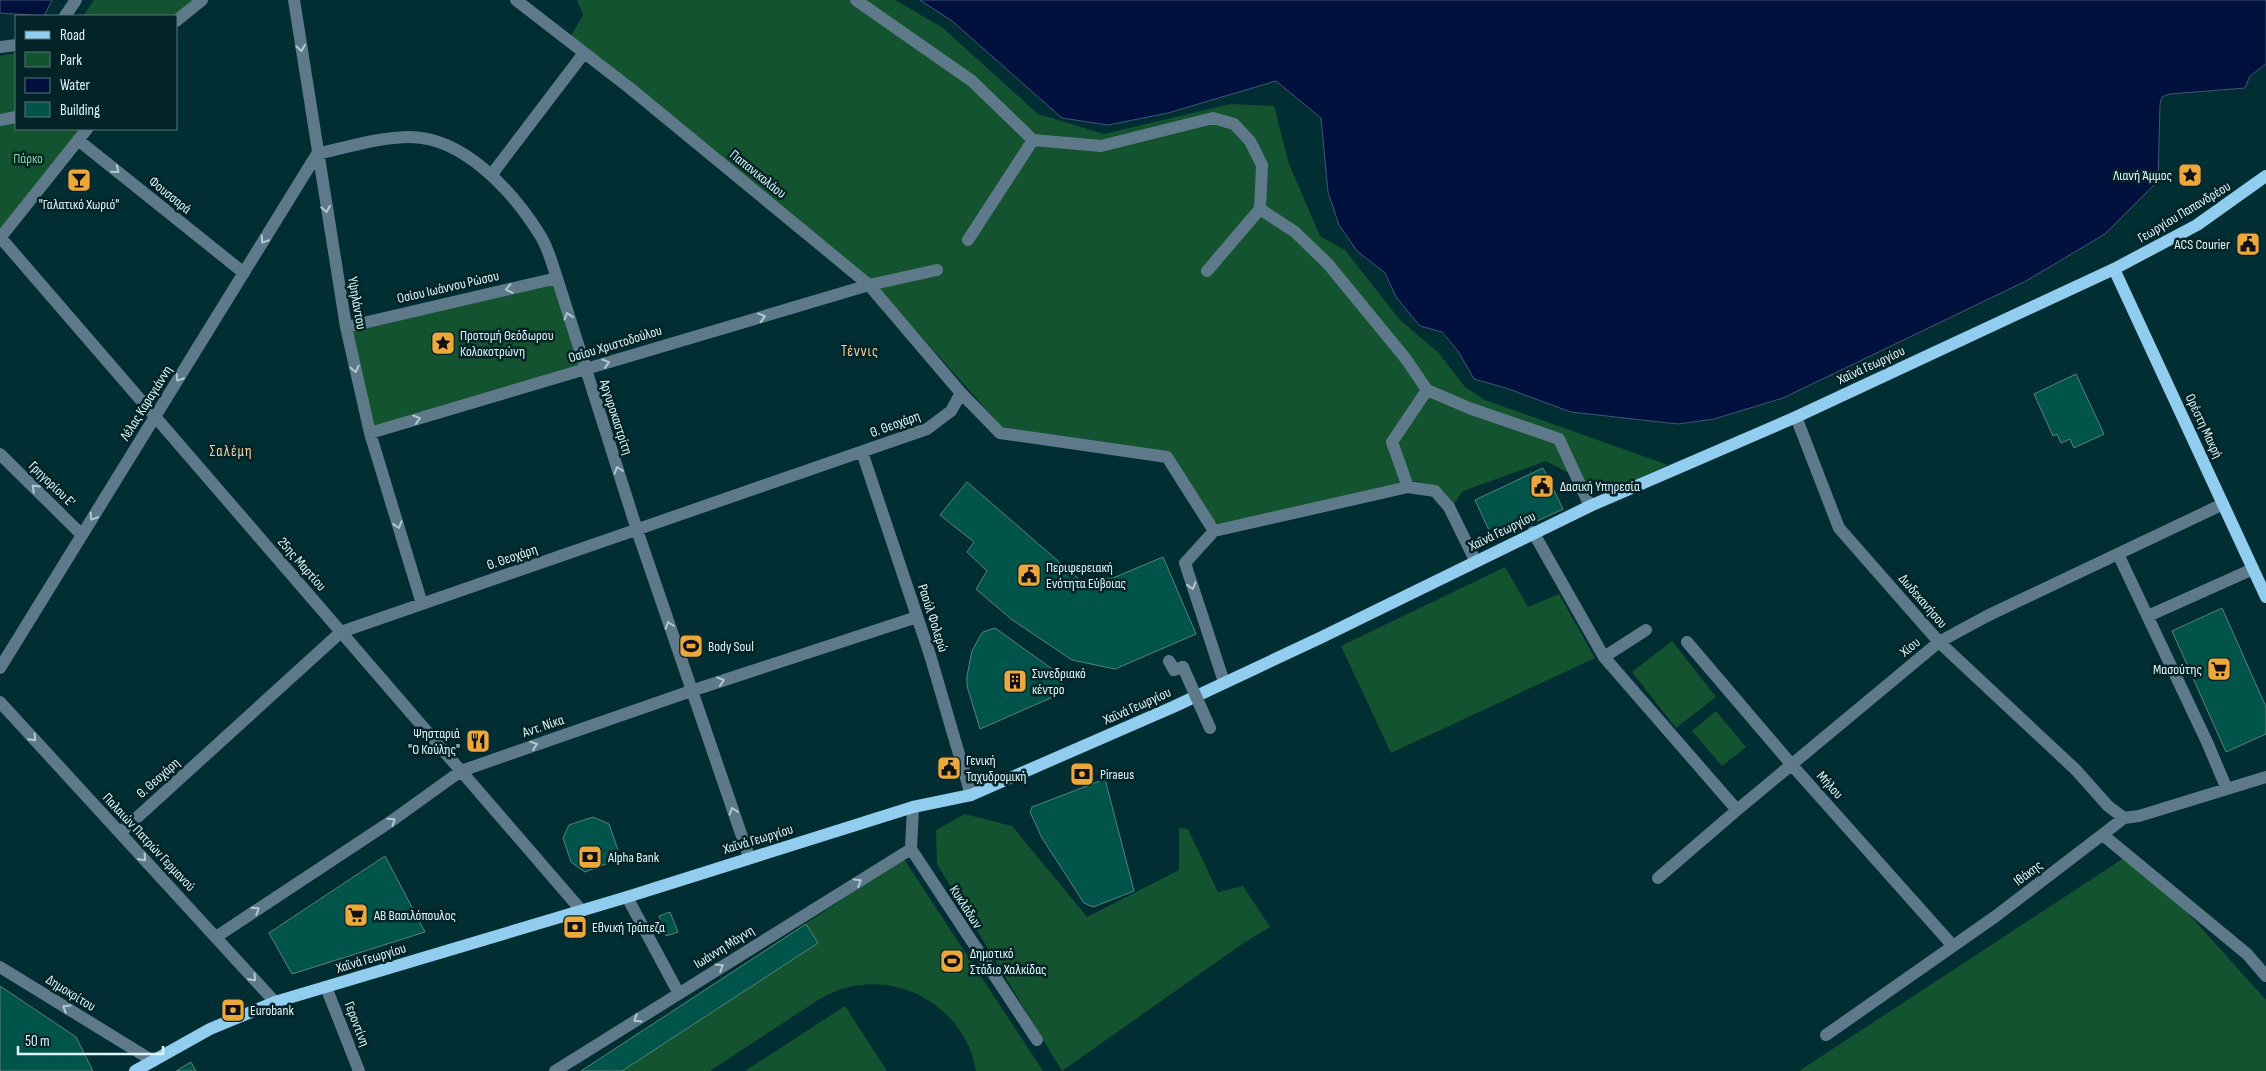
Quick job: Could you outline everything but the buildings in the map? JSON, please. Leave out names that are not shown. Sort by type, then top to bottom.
[{"type":"main road","name":"Γεωργίου Παπανδρέου","points":[[2114,269],[2197,225],[2266,176]]},
{"type":"main road","name":"Χαϊνά Γεωργίου","points":[[135,1071],[210,1028],[275,1002],[627,897],[913,807],[971,795],[1156,715],[1320,638],[1534,532],[1796,417],[2114,269]]},
{"type":"main road","name":"Ορέστη Μακρή","points":[[2114,269],[2266,597]]},
{"type":"street","points":[[65,15],[76,0]]},
{"type":"street","points":[[178,19],[202,0]]},
{"type":"street","name":"Υψηλάντου","points":[[294,0],[346,327],[370,433],[422,604]]},
{"type":"street","name":"Παπανικολάου","points":[[516,0],[869,285],[961,393],[1000,433],[1167,457],[1214,531]]},
{"type":"street","points":[[856,0],[972,81],[1033,140],[1101,146],[1213,118],[1234,124],[1250,141],[1262,165],[1260,208],[1207,271]]},
{"type":"street","points":[[0,47],[15,45]]},
{"type":"street","points":[[492,174],[584,53]]},
{"type":"street","points":[[0,120],[15,117]]},
{"type":"street","points":[[0,238],[86,130]]},
{"type":"street","name":"Αργυροκαστρίτη","points":[[317,154],[386,138],[413,137],[436,142],[460,153],[492,174],[511,193],[541,236],[557,278],[637,530],[749,858]]},
{"type":"street","name":"Φουσσαρά","points":[[78,140],[244,273]]},
{"type":"street","points":[[968,240],[1033,140]]},
{"type":"street","name":"Λέλας Καραγιάννη","points":[[0,668],[317,154]]},
{"type":"street","points":[[1260,208],[1295,232],[1328,264],[1406,359],[1427,390],[1469,408],[1559,439],[1590,506]]},
{"type":"street","name":"25ης Μαρτίου","points":[[0,238],[581,910]]},
{"type":"street","name":"Οσίου Χριστοδούλου","points":[[370,433],[869,285],[937,270]]},
{"type":"street","name":"Οσίου Ιωάννου Ρώσου","points":[[346,327],[557,278]]},
{"type":"street","points":[[1408,487],[1392,442],[1427,390]]},
{"type":"street","name":"Θ. Θεοχάρη","points":[[120,833],[341,632],[927,430],[936,425],[950,411],[961,393]]},
{"type":"street","name":"Δωδεκανήσου","points":[[1796,417],[1838,528],[1939,642],[2076,770],[2108,806],[2124,818]]},
{"type":"street","name":"Ραούλ Φολερώ","points":[[862,452],[917,617],[971,795]]},
{"type":"street","name":"Γρηγορίου Ε'","points":[[0,454],[82,534]]},
{"type":"street","points":[[1224,682],[1185,563],[1214,531],[1408,487],[1435,491],[1449,507],[1475,560]]},
{"type":"street","name":"Χίου","points":[[1658,878],[1791,764],[1939,642],[1986,616],[2223,504]]},
{"type":"street","points":[[1534,532],[1604,658],[1737,810]]},
{"type":"street","points":[[2118,554],[2208,742],[2226,788]]},
{"type":"street","points":[[2148,616],[2254,569]]},
{"type":"street","name":"Αντ. Νίκα","points":[[216,937],[390,822],[460,771],[691,691],[917,617]]},
{"type":"street","points":[[1604,658],[1646,630]]},
{"type":"street","name":"Μήλου","points":[[1687,642],[1791,764],[1953,946]]},
{"type":"street","points":[[1170,661],[1174,670],[1182,667],[1210,728]]},
{"type":"street","name":"Παλαιών Πατρών Γερμανού","points":[[0,702],[275,1002]]},
{"type":"street","name":"Ιθάκης","points":[[1826,1034],[1953,946],[2124,818],[2139,816],[2183,804],[2226,788],[2266,777]]},
{"type":"street","points":[[911,849],[913,807]]},
{"type":"street","points":[[2103,835],[2247,954],[2266,976]]},
{"type":"street","name":"Ιωάννη Μὰγνη","points":[[555,1071],[678,992],[911,849]]},
{"type":"street","name":"Κυκλάδων","points":[[911,849],[1037,1040]]},
{"type":"street","points":[[627,897],[678,992]]},
{"type":"street","name":"Δημοκρίτου","points":[[0,967],[152,1061]]},
{"type":"street","name":"Γεροντίνη","points":[[326,987],[359,1071]]},
{"type":"green space","points":[[94,0],[202,0],[178,15],[84,15]]},
{"type":"green space","points":[[577,0],[895,0],[943,28],[1038,114],[1104,134],[1231,104],[1274,106],[1289,164],[1320,236],[1345,250],[1400,320],[1438,352],[1465,387],[1485,400],[1668,465],[1606,493],[1546,461],[1463,491],[1453,505],[1442,489],[1417,481],[1215,525],[1169,455],[1002,427],[869,278],[571,36],[583,15]]},
{"type":"green space","name":"Πάρκο","points":[[15,53],[15,130],[86,130],[0,237],[0,56]]},
{"type":"green space","points":[[557,278],[585,369],[370,433],[346,327]]},
{"type":"green space","points":[[1505,567],[1528,607],[1559,594],[1595,658],[1391,753],[1341,646]]},
{"type":"green space","points":[[1672,641],[1716,697],[1676,728],[1632,672]]},
{"type":"green space","points":[[1716,711],[1746,747],[1722,766],[1692,731]]},
{"type":"green space","points":[[965,814],[1012,826],[1087,917],[1179,870],[1179,828],[1188,829],[1218,892],[1243,886],[1270,927],[1245,942],[1062,1071],[937,864],[936,830]]},
{"type":"green space","points":[[2133,852],[2266,1000],[2266,1071],[1799,1071]]},
{"type":"green space","points":[[904,859],[1043,1071],[976,1071],[970,1051],[961,1032],[948,1016],[933,1003],[915,993],[875,984],[849,987],[818,1000],[710,1071],[622,1071],[818,943],[806,924],[580,1071]]},
{"type":"green space","points":[[845,1006],[887,1071],[745,1071]]},
{"type":"water","points":[[0,0],[52,0],[44,15],[0,13]]},
{"type":"water","points":[[920,0],[2266,0],[2266,64],[2250,76],[2245,88],[2170,94],[2162,97],[2160,104],[2158,181],[2105,234],[2026,281],[1783,398],[1714,419],[1678,424],[1571,412],[1506,388],[1474,379],[1458,351],[1442,332],[1420,326],[1396,297],[1385,273],[1357,251],[1339,225],[1328,192],[1321,118],[1276,81],[1168,113],[1108,125],[1062,118],[952,21]]},
{"type":"place","name":"Λιανή Άμμος","points":[[2190,175]]},
{"type":"place","name":"\"Γαλατικό Χωριό\"","points":[[79,180]]},
{"type":"place","name":"ACS Courier","points":[[2248,244]]},
{"type":"place","name":"Προτομή Θεόδωρου Κολοκοτρώνη","points":[[443,343]]},
{"type":"place","name":"Δασική Υπηρεσία","points":[[1542,486]]},
{"type":"place","name":"Περιφερειακή Ενότητα Εύβοιας","points":[[1029,575]]},
{"type":"place","name":"Body Soul","points":[[691,646]]},
{"type":"place","name":"Μασούτης","points":[[2219,669]]},
{"type":"place","name":"Συνεδριακό κέντρο","points":[[1015,681]]},
{"type":"place","name":"Ψησταριά \"Ο Κούλης\"","points":[[478,741]]},
{"type":"place","name":"Γενική Ταχυδρομική","points":[[949,768]]},
{"type":"place","name":"Piraeus","points":[[1082,774]]},
{"type":"place","name":"Alpha Bank","points":[[590,857]]},
{"type":"place","name":"ΑΒ Βασιλόπουλος","points":[[356,915]]},
{"type":"place","name":"Εθνική Τράπεζα","points":[[575,927]]},
{"type":"place","name":"Δημοτικό Στάδιο Χαλκίδας","points":[[952,961]]},
{"type":"place","name":"Eurobank","points":[[233,1010]]},
{"type":"district","name":"Τέννις","points":[[860,351]]},
{"type":"district","name":"Σαλέμη","points":[[231,451]]}]
